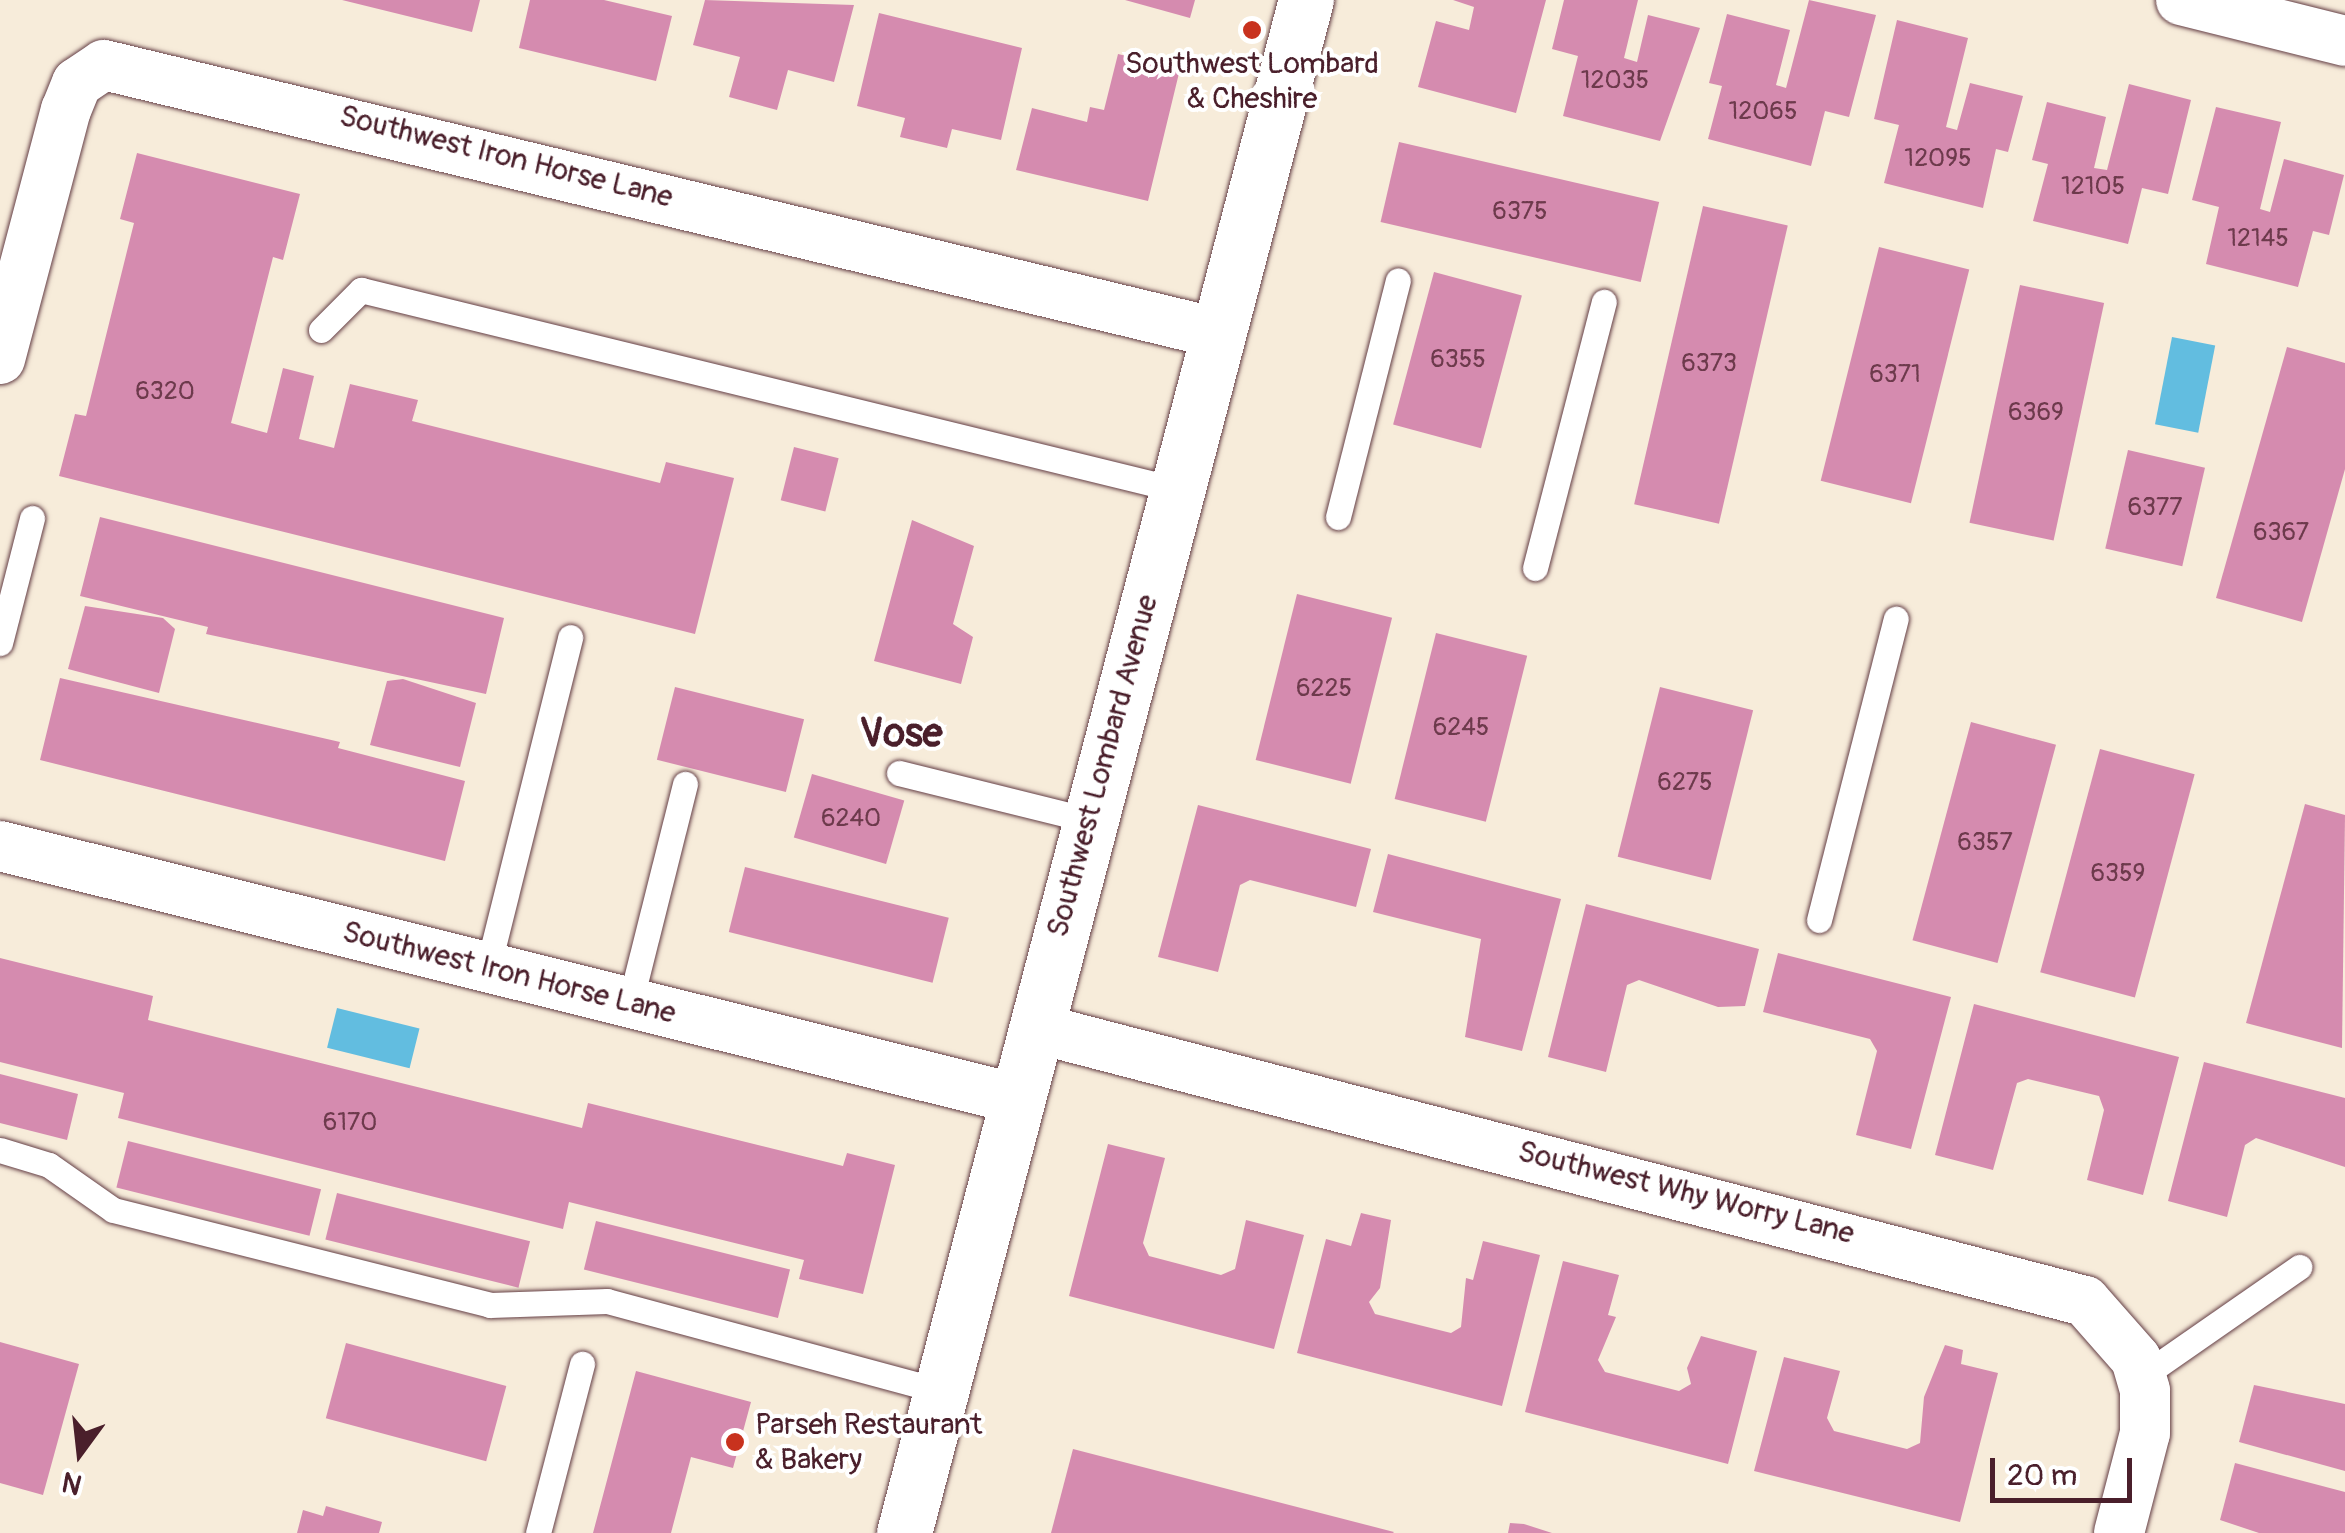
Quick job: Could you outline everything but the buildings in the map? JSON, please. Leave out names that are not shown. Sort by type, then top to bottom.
[{"type":"street","name":"Southwest Lombard Avenue","points":[[904,1533],[1306,0]]},
{"type":"street","points":[[2181,0],[2345,41]]},
{"type":"street","name":"Southwest Iron Horse Lane","points":[[0,359],[70,96],[104,64],[1217,333]]},
{"type":"street","name":"Southwest Iron Horse Lane","points":[[0,846],[1017,1099]]},
{"type":"street","name":"Southwest Why Worry Lane","points":[[1036,1028],[2050,1286],[2113,1324],[2141,1376],[2146,1433],[2118,1533]]},
{"type":"lane","points":[[1338,517],[1398,280]]},
{"type":"lane","points":[[321,330],[360,290],[1175,489]]},
{"type":"lane","points":[[1536,568],[1604,302]]},
{"type":"lane","points":[[0,643],[32,518]]},
{"type":"lane","points":[[1819,920],[1896,619]]},
{"type":"lane","points":[[488,968],[570,637]]},
{"type":"lane","points":[[898,774],[1089,820]]},
{"type":"lane","points":[[630,1003],[686,784]]},
{"type":"lane","points":[[0,1150],[49,1165],[113,1210],[490,1305],[607,1301],[940,1391]]},
{"type":"lane","points":[[2141,1376],[2299,1266]]},
{"type":"lane","points":[[538,1533],[582,1364]]},
{"type":"water","points":[[2172,337],[2215,345],[2198,433],[2155,424]]},
{"type":"water","points":[[337,1008],[419,1029],[410,1068],[327,1048]]},
{"type":"place","name":"Southwest Lombard & Cheshire","points":[[1252,30]]},
{"type":"place","name":"Parseh Restaurant & Bakery","points":[[735,1442]]},
{"type":"district","name":"Vose","points":[[901,734]]}]
